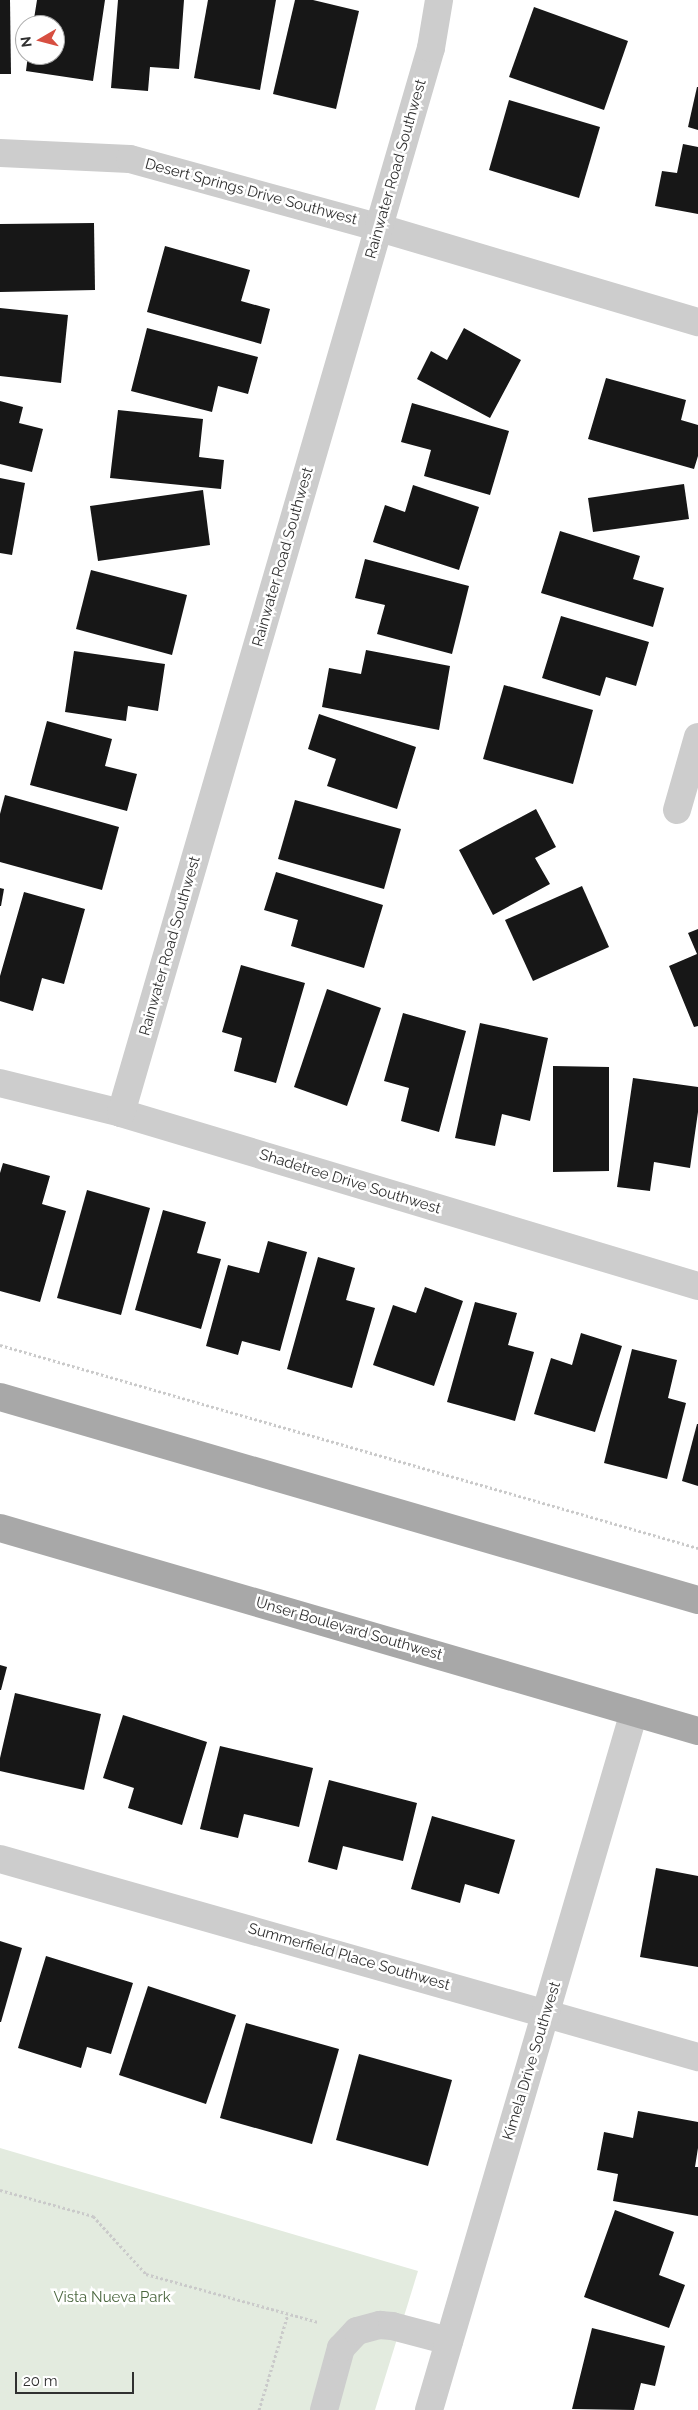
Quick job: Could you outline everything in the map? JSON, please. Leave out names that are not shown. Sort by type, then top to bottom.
[{"type":"main road","points":[[0,1397],[698,1600]]},
{"type":"main road","name":"Unser Boulevard Southwest","points":[[0,1528],[698,1731]]},
{"type":"street","name":"Rainwater Road Southwest","points":[[121,1113],[432,48],[440,0]]},
{"type":"street","name":"Desert Springs Drive Southwest","points":[[0,153],[130,159],[380,228],[698,322]]},
{"type":"street","points":[[677,810],[698,737]]},
{"type":"street","name":"Shadetree Drive Southwest","points":[[0,1083],[121,1113],[698,1286]]},
{"type":"street","name":"Kimela Drive Southwest","points":[[429,2410],[634,1712]]},
{"type":"street","name":"Summerfield Place Southwest","points":[[0,1858],[698,2057]]},
{"type":"street","points":[[324,2410],[341,2348],[358,2331],[380,2325],[392,2326],[449,2341]]},
{"type":"path","points":[[0,1345],[698,1548]]},
{"type":"path","points":[[0,2190],[93,2216],[146,2274],[320,2323]]},
{"type":"path","points":[[259,2410],[288,2314]]},
{"type":"green space","name":"Vista Nueva Park","points":[[0,2148],[418,2271],[375,2410],[0,2410]]},
{"type":"building","points":[[0,0],[10,0],[11,74],[0,74]]},
{"type":"building","points":[[37,0],[105,0],[93,81],[26,71],[27,65],[65,65],[65,15],[35,15]]},
{"type":"building","points":[[118,0],[184,0],[179,69],[150,67],[148,91],[111,88]]},
{"type":"building","points":[[208,0],[276,0],[260,90],[194,78]]},
{"type":"building","points":[[295,0],[313,0],[359,11],[336,109],[273,94]]},
{"type":"building","points":[[534,7],[628,41],[604,110],[509,77]]},
{"type":"building","points":[[698,87],[698,130],[688,127]]},
{"type":"building","points":[[509,100],[600,127],[579,198],[489,170]]},
{"type":"building","points":[[683,144],[698,147],[698,214],[655,206],[662,171],[677,173]]},
{"type":"building","points":[[94,223],[95,290],[0,292],[0,224]]},
{"type":"building","points":[[165,246],[250,270],[241,301],[270,309],[261,344],[147,312]]},
{"type":"building","points":[[0,308],[68,315],[61,383],[0,376]]},
{"type":"building","points":[[147,328],[258,357],[248,394],[218,386],[212,412],[131,391]]},
{"type":"building","points":[[464,328],[521,360],[490,418],[417,379],[431,351],[447,360]]},
{"type":"building","points":[[606,378],[686,400],[681,420],[698,425],[698,456],[694,469],[588,439]]},
{"type":"building","points":[[0,401],[23,407],[19,423],[43,429],[32,472],[0,464]]},
{"type":"building","points":[[412,403],[509,431],[490,495],[424,476],[431,450],[401,442]]},
{"type":"building","points":[[118,410],[203,419],[199,457],[224,460],[221,489],[110,478]]},
{"type":"building","points":[[0,478],[25,483],[12,555],[0,553]]},
{"type":"building","points":[[684,484],[689,519],[593,532],[588,498]]},
{"type":"building","points":[[413,485],[479,507],[459,570],[373,542],[385,505],[405,512]]},
{"type":"building","points":[[203,490],[210,545],[98,561],[90,506]]},
{"type":"building","points":[[560,531],[640,556],[633,579],[664,588],[653,627],[541,593]]},
{"type":"building","points":[[365,559],[469,586],[452,654],[377,634],[385,605],[355,598]]},
{"type":"building","points":[[91,570],[187,595],[172,655],[76,629]]},
{"type":"building","points":[[561,616],[649,642],[636,686],[606,677],[600,696],[542,678]]},
{"type":"building","points":[[366,650],[450,666],[439,730],[322,707],[329,668],[361,674]]},
{"type":"building","points":[[74,651],[165,664],[158,711],[128,706],[126,721],[65,712]]},
{"type":"building","points":[[504,685],[593,710],[573,784],[483,759]]},
{"type":"building","points":[[319,714],[416,747],[397,809],[327,786],[336,759],[308,749]]},
{"type":"building","points":[[47,721],[112,739],[105,766],[137,774],[127,811],[30,785]]},
{"type":"building","points":[[5,795],[119,827],[102,890],[0,862],[0,814]]},
{"type":"building","points":[[295,800],[401,829],[384,889],[278,859]]},
{"type":"building","points":[[536,809],[556,847],[535,858],[550,884],[493,915],[459,850]]},
{"type":"building","points":[[276,872],[383,905],[364,968],[291,946],[298,920],[264,910]]},
{"type":"building","points":[[582,886],[609,947],[533,981],[505,920]]},
{"type":"building","points":[[0,888],[4,889],[1,906],[0,906]]},
{"type":"building","points":[[24,892],[85,909],[64,984],[42,978],[33,1011],[0,1001],[0,976]]},
{"type":"building","points":[[698,929],[698,1026],[694,1027],[669,966],[697,954],[688,933]]},
{"type":"building","points":[[241,965],[305,983],[276,1083],[234,1071],[242,1038],[222,1032]]},
{"type":"building","points":[[327,989],[381,1008],[347,1106],[294,1087]]},
{"type":"building","points":[[403,1013],[466,1031],[439,1132],[401,1121],[409,1088],[384,1081]]},
{"type":"building","points":[[480,1023],[548,1038],[530,1121],[502,1114],[495,1146],[455,1138]]},
{"type":"building","points":[[553,1066],[609,1067],[609,1171],[553,1172]]},
{"type":"building","points":[[633,1078],[698,1087],[698,1112],[690,1168],[654,1162],[650,1191],[617,1187]]},
{"type":"building","points":[[3,1163],[50,1176],[42,1204],[66,1211],[40,1302],[0,1291],[0,1173]]},
{"type":"building","points":[[87,1190],[150,1208],[121,1315],[57,1298]]},
{"type":"building","points":[[163,1210],[206,1222],[197,1253],[221,1259],[201,1329],[135,1310]]},
{"type":"building","points":[[268,1241],[307,1252],[280,1351],[242,1341],[238,1355],[206,1346],[228,1265],[259,1273]]},
{"type":"building","points":[[318,1257],[355,1268],[346,1300],[375,1308],[352,1388],[287,1369]]},
{"type":"building","points":[[425,1287],[463,1301],[434,1386],[373,1365],[393,1305],[416,1313]]},
{"type":"building","points":[[475,1302],[517,1313],[508,1345],[534,1352],[515,1421],[447,1402]]},
{"type":"building","points":[[581,1333],[622,1346],[595,1432],[534,1414],[551,1358],[572,1365]]},
{"type":"building","points":[[632,1349],[677,1360],[668,1398],[686,1403],[667,1479],[604,1463]]},
{"type":"building","points":[[698,1424],[698,1486],[682,1481]]},
{"type":"building","points":[[0,1665],[7,1667],[1,1690],[0,1690]]},
{"type":"building","points":[[15,1693],[101,1714],[84,1790],[0,1771],[0,1758]]},
{"type":"building","points":[[123,1715],[207,1742],[182,1825],[128,1808],[134,1788],[103,1778]]},
{"type":"building","points":[[220,1746],[313,1768],[299,1827],[244,1814],[238,1838],[200,1829]]},
{"type":"building","points":[[329,1780],[417,1803],[403,1861],[343,1846],[337,1870],[308,1862]]},
{"type":"building","points":[[432,1816],[515,1840],[499,1894],[465,1884],[460,1903],[411,1889]]},
{"type":"building","points":[[656,1868],[698,1876],[698,1967],[640,1957]]},
{"type":"building","points":[[0,1941],[22,1948],[1,2022],[0,2022]]},
{"type":"building","points":[[46,1956],[133,1983],[111,2054],[87,2047],[81,2068],[18,2048]]},
{"type":"building","points":[[148,1986],[236,2015],[206,2104],[119,2075]]},
{"type":"building","points":[[246,2023],[339,2049],[312,2144],[220,2118]]},
{"type":"building","points":[[359,2054],[452,2080],[428,2166],[336,2140]]},
{"type":"building","points":[[638,2111],[698,2122],[698,2148],[695,2167],[698,2167],[698,2216],[613,2201],[618,2174],[597,2170],[604,2132],[633,2138]]},
{"type":"building","points":[[615,2210],[674,2232],[659,2275],[685,2285],[669,2328],[584,2297]]},
{"type":"building","points":[[592,2328],[665,2346],[655,2386],[641,2383],[634,2410],[572,2409]]}]
